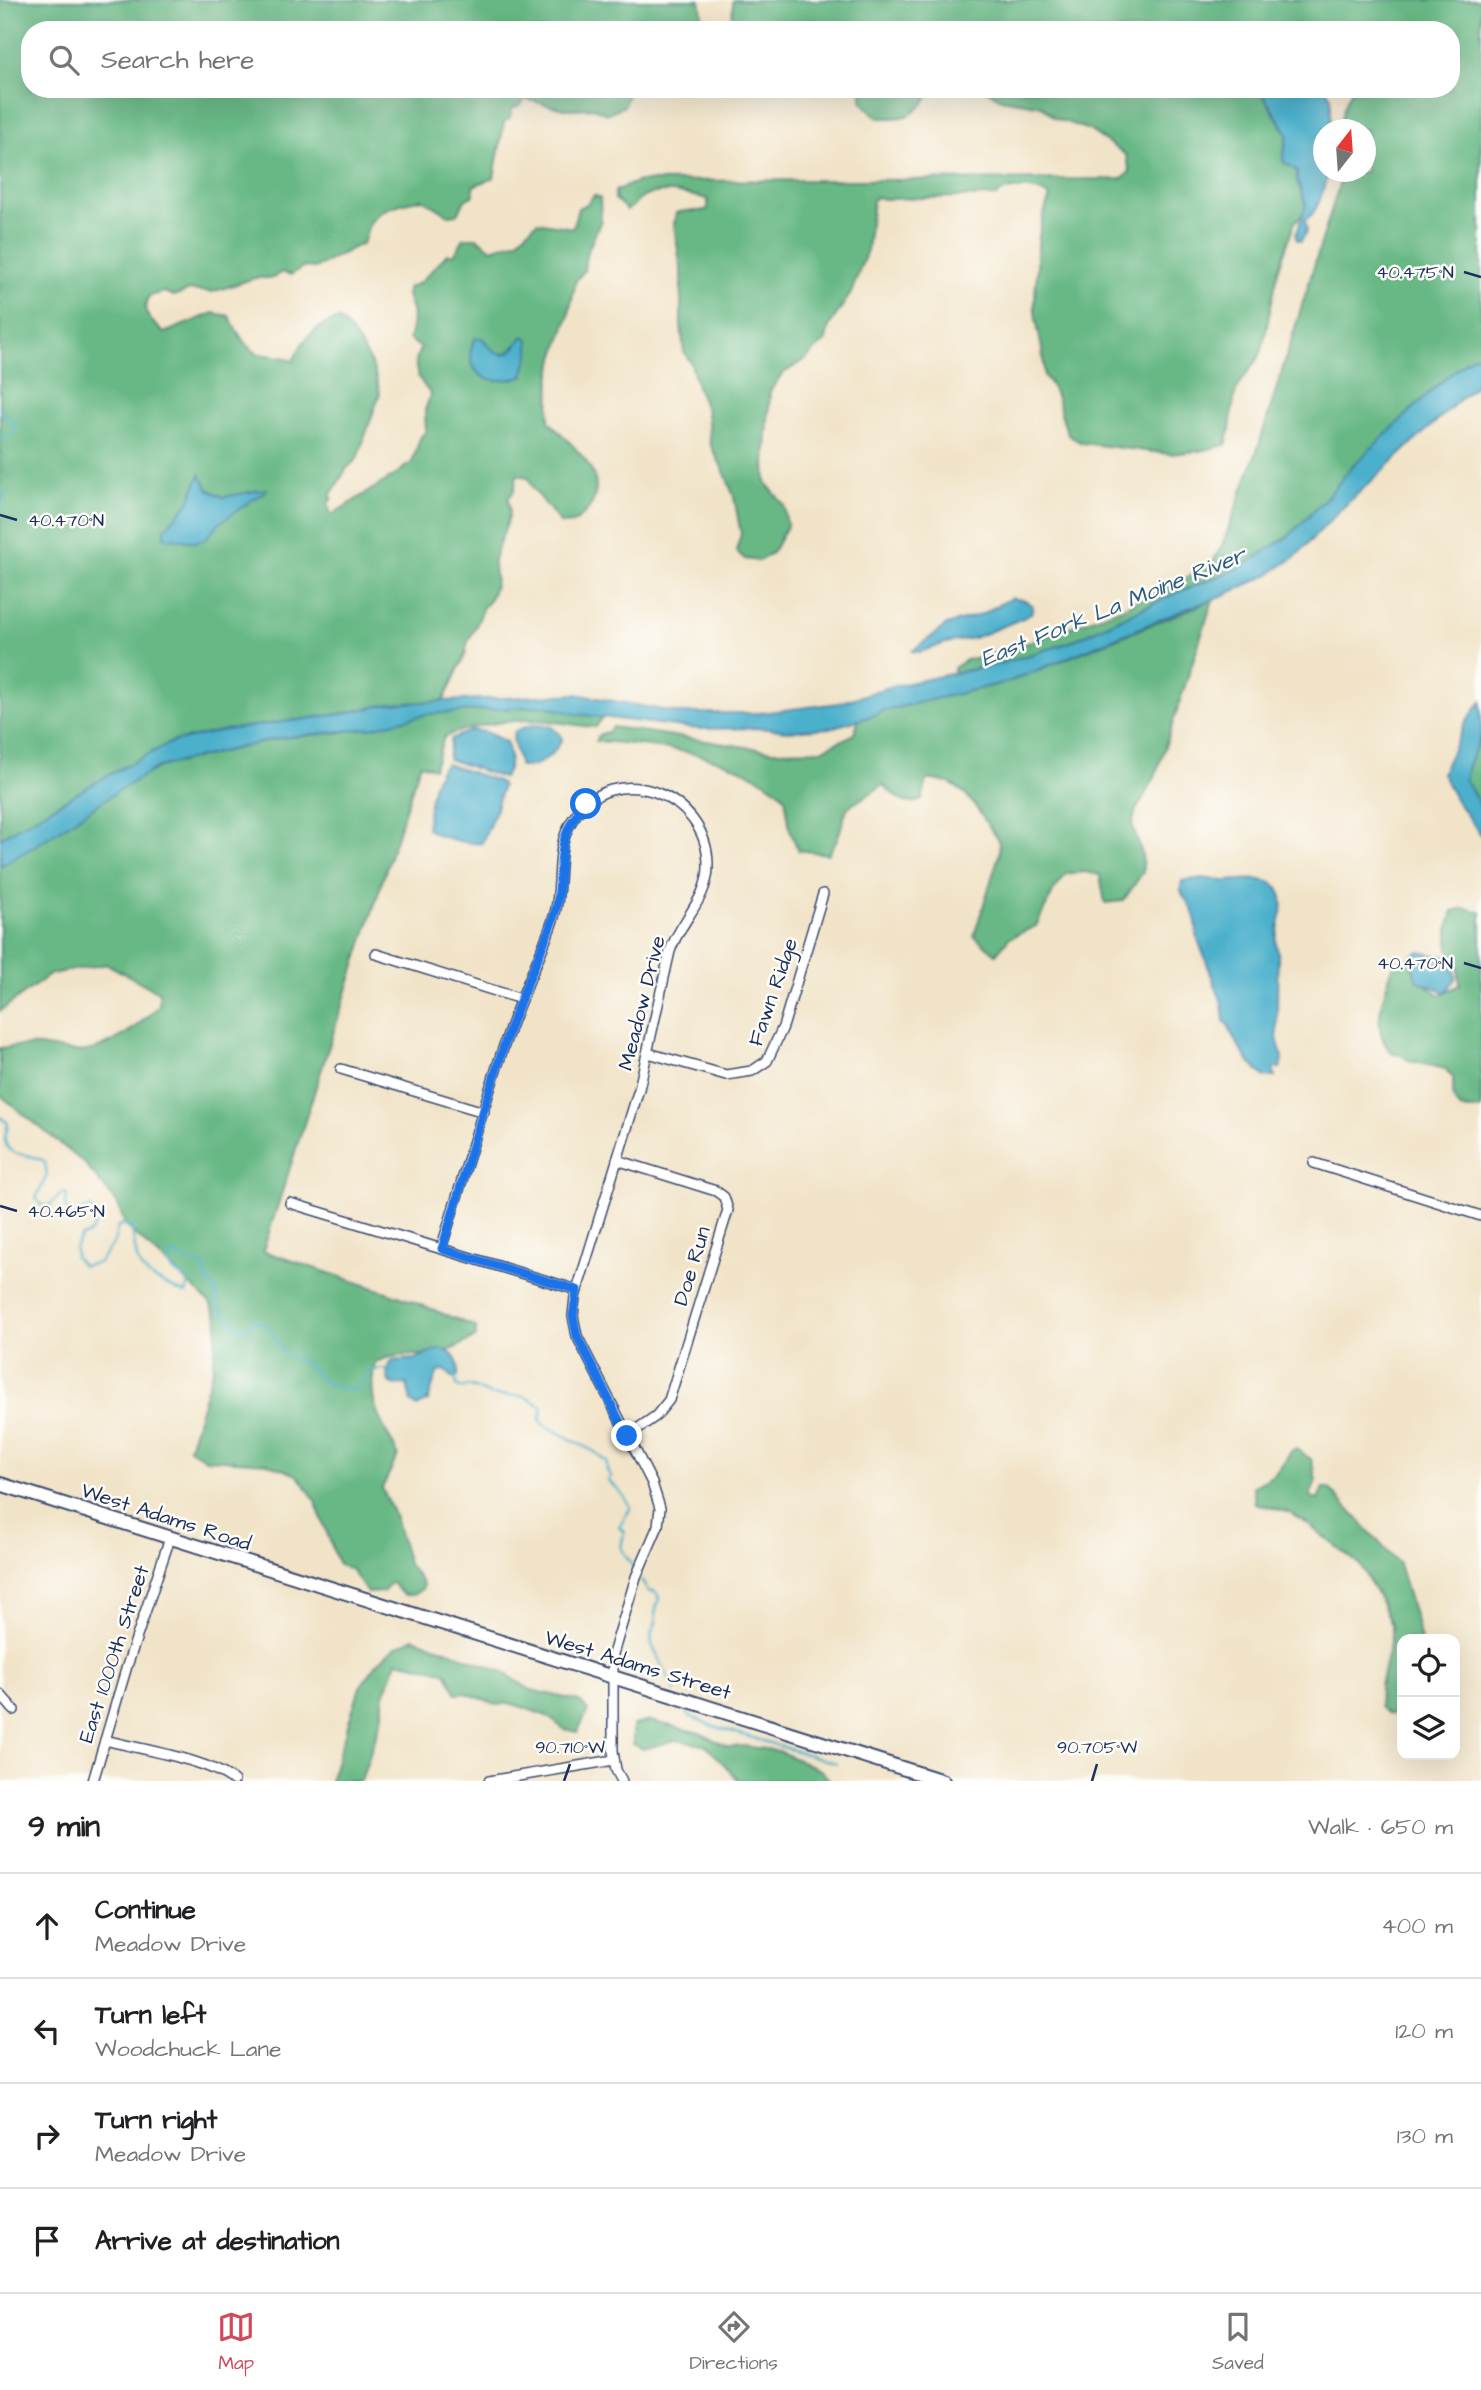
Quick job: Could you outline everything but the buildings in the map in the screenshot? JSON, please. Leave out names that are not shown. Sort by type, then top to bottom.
[{"type":"street","name":"Meadow Drive","points":[[442,1249],[521,999],[555,912],[565,836],[574,818],[597,797],[615,790],[636,788],[663,794],[681,805],[699,827],[708,849],[709,867],[704,889],[677,933],[670,951],[648,1054],[577,1290],[573,1316],[577,1336],[652,1483],[659,1502],[660,1514],[652,1545],[636,1577],[612,1654],[614,1760]]},
{"type":"street","name":"Fawn Ridge","points":[[648,1054],[726,1075],[752,1071],[767,1061],[783,1027],[823,894]]},
{"type":"street","points":[[376,954],[521,999]]},
{"type":"street","points":[[341,1069],[484,1112]]},
{"type":"street","name":"Doe Run","points":[[617,1160],[716,1191],[724,1197],[728,1210],[669,1399],[656,1416],[627,1436]]},
{"type":"street","points":[[1314,1163],[1481,1216]]},
{"type":"street","points":[[290,1203],[577,1290]]},
{"type":"street","name":"West Adams Road","points":[[0,1484],[321,1586]]},
{"type":"street","name":"East 1000th Street","points":[[93,1781],[127,1666],[170,1538]]},
{"type":"street","name":"West Adams Street","points":[[321,1586],[943,1781]]},
{"type":"street","points":[[0,1694],[14,1710]]},
{"type":"street","points":[[105,1740],[210,1768],[234,1781]]},
{"type":"street","points":[[489,1781],[614,1760],[622,1781]]},
{"type":"green space","points":[[0,0],[700,0],[703,21],[21,21],[21,98],[627,98],[624,106],[606,114],[594,108],[564,109],[525,99],[521,105],[512,109],[510,118],[504,122],[494,178],[473,186],[474,195],[465,200],[458,214],[449,215],[422,199],[401,204],[375,217],[368,226],[363,243],[315,268],[303,267],[291,275],[282,272],[273,278],[255,278],[212,292],[190,290],[174,296],[164,292],[149,296],[145,308],[148,317],[164,333],[213,313],[229,316],[242,338],[255,352],[293,361],[305,340],[323,325],[339,319],[350,330],[374,370],[380,393],[357,459],[347,468],[330,496],[332,498],[328,504],[331,515],[412,463],[420,438],[426,431],[425,410],[431,394],[417,372],[416,360],[421,348],[409,339],[413,317],[407,297],[408,288],[421,282],[447,254],[455,254],[464,238],[477,238],[492,249],[517,241],[537,222],[573,228],[578,208],[587,204],[594,195],[600,198],[601,220],[586,255],[584,271],[576,280],[568,318],[554,358],[550,381],[549,421],[586,460],[596,483],[595,495],[589,508],[579,518],[573,523],[561,524],[533,488],[528,477],[517,475],[514,491],[508,499],[507,523],[495,554],[493,591],[482,608],[466,653],[443,702],[389,704],[340,714],[226,730],[172,742],[0,838]],"holes":[[[476,338],[484,340],[499,353],[508,352],[516,345],[529,346],[523,376],[498,379],[476,370],[473,363],[473,343]]]},
{"type":"green space","points":[[733,0],[1481,0],[1481,352],[1468,359],[1349,470],[1289,536],[1241,567],[1174,594],[1068,643],[1003,663],[954,673],[954,668],[966,660],[1002,652],[1122,608],[1211,566],[1223,543],[1260,442],[1340,182],[1376,182],[1376,119],[1341,119],[1347,99],[1460,98],[1460,21],[732,21]]},
{"type":"green space","points":[[862,98],[927,98],[911,114],[889,118],[878,118],[863,103]]},
{"type":"green space","points":[[1265,98],[1287,134],[1283,161],[1297,171],[1297,180],[1306,205],[1295,222],[1278,271],[1262,350],[1236,392],[1226,445],[1170,454],[1082,443],[1068,435],[1056,396],[1044,376],[1044,360],[1035,311],[1039,234],[1050,197],[1038,191],[1015,189],[996,196],[876,197],[873,200],[867,250],[851,293],[829,326],[826,340],[806,359],[782,374],[770,391],[766,483],[784,505],[787,526],[773,552],[759,561],[745,559],[736,551],[741,534],[734,497],[710,444],[707,412],[691,363],[684,352],[681,326],[681,269],[674,225],[676,213],[708,209],[708,199],[676,193],[652,193],[627,210],[615,199],[615,191],[639,181],[1121,179],[1130,172],[1126,155],[1089,130],[1054,118],[1042,106],[1001,99]]},
{"type":"green space","points":[[1213,600],[1155,777],[1136,810],[1132,825],[1142,854],[1143,872],[1123,901],[1105,903],[1100,875],[1085,872],[1066,874],[1053,892],[1036,926],[1009,938],[996,954],[974,936],[999,855],[999,842],[976,808],[956,787],[938,780],[927,780],[922,800],[910,803],[892,794],[883,785],[847,808],[837,840],[828,854],[798,850],[790,830],[785,797],[766,782],[744,771],[696,754],[644,745],[596,741],[600,734],[613,727],[773,751],[821,750],[853,735],[859,719],[882,711],[1008,682]]},
{"type":"green space","points":[[545,706],[576,714],[603,716],[596,727],[536,720],[501,722],[465,730],[444,737],[434,768],[420,764],[263,1251],[401,1297],[476,1327],[476,1337],[449,1350],[391,1357],[375,1362],[372,1390],[374,1401],[398,1455],[382,1488],[395,1517],[408,1564],[423,1584],[422,1589],[413,1595],[403,1595],[391,1582],[383,1592],[367,1593],[351,1569],[339,1565],[314,1498],[297,1475],[267,1463],[206,1459],[189,1448],[213,1369],[218,1319],[210,1303],[125,1225],[118,1204],[84,1163],[0,1095],[0,1048],[33,1046],[80,1052],[96,1049],[126,1034],[152,1013],[159,1006],[159,992],[107,964],[51,974],[0,1011],[0,866],[159,767],[280,738],[343,732],[428,714]]},
{"type":"green space","points":[[1481,736],[1481,807],[1465,780],[1468,765]]},
{"type":"green space","points":[[1465,908],[1481,912],[1481,1109],[1471,1110],[1456,1104],[1453,1077],[1446,1069],[1410,1061],[1401,1055],[1393,1054],[1385,1045],[1380,1023],[1382,1000],[1393,966],[1407,959],[1411,961],[1416,978],[1440,995],[1460,985],[1458,967],[1449,952],[1448,930],[1453,911]]},
{"type":"green space","points":[[1296,1449],[1311,1459],[1316,1480],[1310,1496],[1318,1500],[1323,1488],[1329,1488],[1399,1564],[1420,1634],[1397,1634],[1397,1716],[1379,1707],[1391,1625],[1360,1565],[1290,1513],[1255,1503],[1253,1486],[1275,1473],[1291,1451]]},
{"type":"green space","points":[[414,1638],[501,1671],[531,1690],[579,1701],[588,1711],[577,1732],[564,1729],[547,1716],[522,1707],[509,1703],[498,1705],[466,1693],[457,1694],[446,1672],[397,1661],[383,1698],[383,1715],[361,1781],[330,1781],[360,1687],[380,1660],[396,1647]]},
{"type":"green space","points":[[650,1721],[700,1733],[728,1747],[744,1746],[779,1751],[822,1771],[830,1781],[739,1781],[707,1746],[676,1740],[643,1749],[633,1744],[633,1725]]},
{"type":"water","points":[[1265,98],[1331,98],[1331,119],[1313,119],[1313,182],[1326,182],[1317,206],[1305,220],[1307,230],[1301,241],[1296,239],[1296,235],[1306,204],[1297,180],[1297,171],[1283,161],[1288,134]]},
{"type":"water","points":[[524,336],[529,340],[529,355],[523,376],[489,379],[474,368],[471,350],[476,338],[482,338],[495,351],[504,354],[512,350]]},
{"type":"water","points":[[1481,352],[1481,380],[1339,511],[1295,557],[1266,576],[1218,598],[1008,682],[882,711],[830,728],[788,731],[759,728],[699,729],[576,714],[545,706],[428,714],[371,728],[280,738],[158,767],[0,866],[1,837],[172,742],[226,730],[340,714],[389,704],[576,694],[679,713],[760,713],[839,703],[889,687],[1003,663],[1068,643],[1174,594],[1241,567],[1289,536],[1349,470],[1433,389],[1468,359]]},
{"type":"water","points":[[200,474],[208,489],[223,497],[266,489],[220,523],[206,539],[195,542],[164,537],[165,529],[189,502]]},
{"type":"water","points":[[1011,598],[1032,605],[1032,612],[974,638],[946,643],[920,652],[912,651],[947,625],[982,614]]},
{"type":"water","points":[[1481,701],[1481,736],[1468,765],[1465,780],[1481,807],[1481,835],[1455,799],[1442,773],[1465,724]]},
{"type":"water","points":[[531,725],[550,726],[561,735],[562,740],[545,759],[527,767],[520,767],[513,739],[515,731]]},
{"type":"water","points":[[472,730],[486,732],[506,742],[509,760],[503,778],[448,759],[451,739]]},
{"type":"water","points":[[446,764],[498,781],[502,786],[482,843],[453,840],[427,828],[434,785]]},
{"type":"water","points":[[1203,878],[1265,881],[1276,886],[1280,892],[1283,906],[1276,942],[1277,1037],[1282,1063],[1280,1068],[1273,1068],[1275,1077],[1265,1077],[1248,1061],[1224,1021],[1222,1003],[1197,937],[1194,915],[1181,889],[1182,881]]},
{"type":"water","points":[[1418,952],[1451,957],[1456,978],[1446,992],[1418,981],[1409,958]]},
{"type":"water","points":[[439,1349],[449,1352],[455,1358],[458,1376],[455,1379],[444,1370],[437,1373],[428,1401],[417,1407],[411,1402],[407,1384],[396,1385],[389,1382],[387,1371],[392,1361],[415,1359]]},
{"type":"waterway","points":[[0,412],[14,421],[15,425],[12,434],[0,439]]},
{"type":"waterway","points":[[0,487],[3,496],[0,513]]},
{"type":"waterway","points":[[0,1117],[8,1123],[5,1136],[7,1147],[16,1153],[45,1162],[47,1175],[36,1198],[42,1206],[49,1206],[63,1192],[67,1194],[66,1209],[70,1214],[91,1208],[94,1213],[95,1226],[90,1233],[81,1237],[75,1248],[75,1257],[82,1266],[98,1263],[114,1243],[118,1226],[131,1226],[138,1261],[146,1273],[186,1293],[189,1283],[171,1269],[170,1255],[175,1254],[192,1263],[204,1265],[206,1278],[217,1294],[216,1304],[238,1328],[246,1329],[255,1321],[263,1324],[272,1332],[287,1356],[308,1365],[326,1383],[342,1389],[354,1389],[367,1373],[389,1369]]},
{"type":"waterway","points":[[455,1376],[460,1388],[469,1386],[491,1395],[524,1396],[543,1407],[540,1419],[544,1425],[595,1452],[607,1462],[607,1471],[611,1476],[608,1481],[618,1489],[631,1507],[619,1527],[624,1532],[621,1548],[633,1567]]},
{"type":"waterway","points":[[641,1580],[648,1591],[655,1592],[659,1597],[656,1623],[651,1634],[652,1645],[675,1691]]},
{"type":"waterway","points":[[683,1705],[688,1715],[710,1725],[836,1763]]},
{"type":"route","points":[[586,804],[570,823],[565,836],[555,912],[508,1034],[442,1249],[577,1290],[573,1304],[573,1323],[579,1343],[627,1436]]},
{"type":"water label","name":"East Fork La Moine River","points":[[1113,607]]}]
